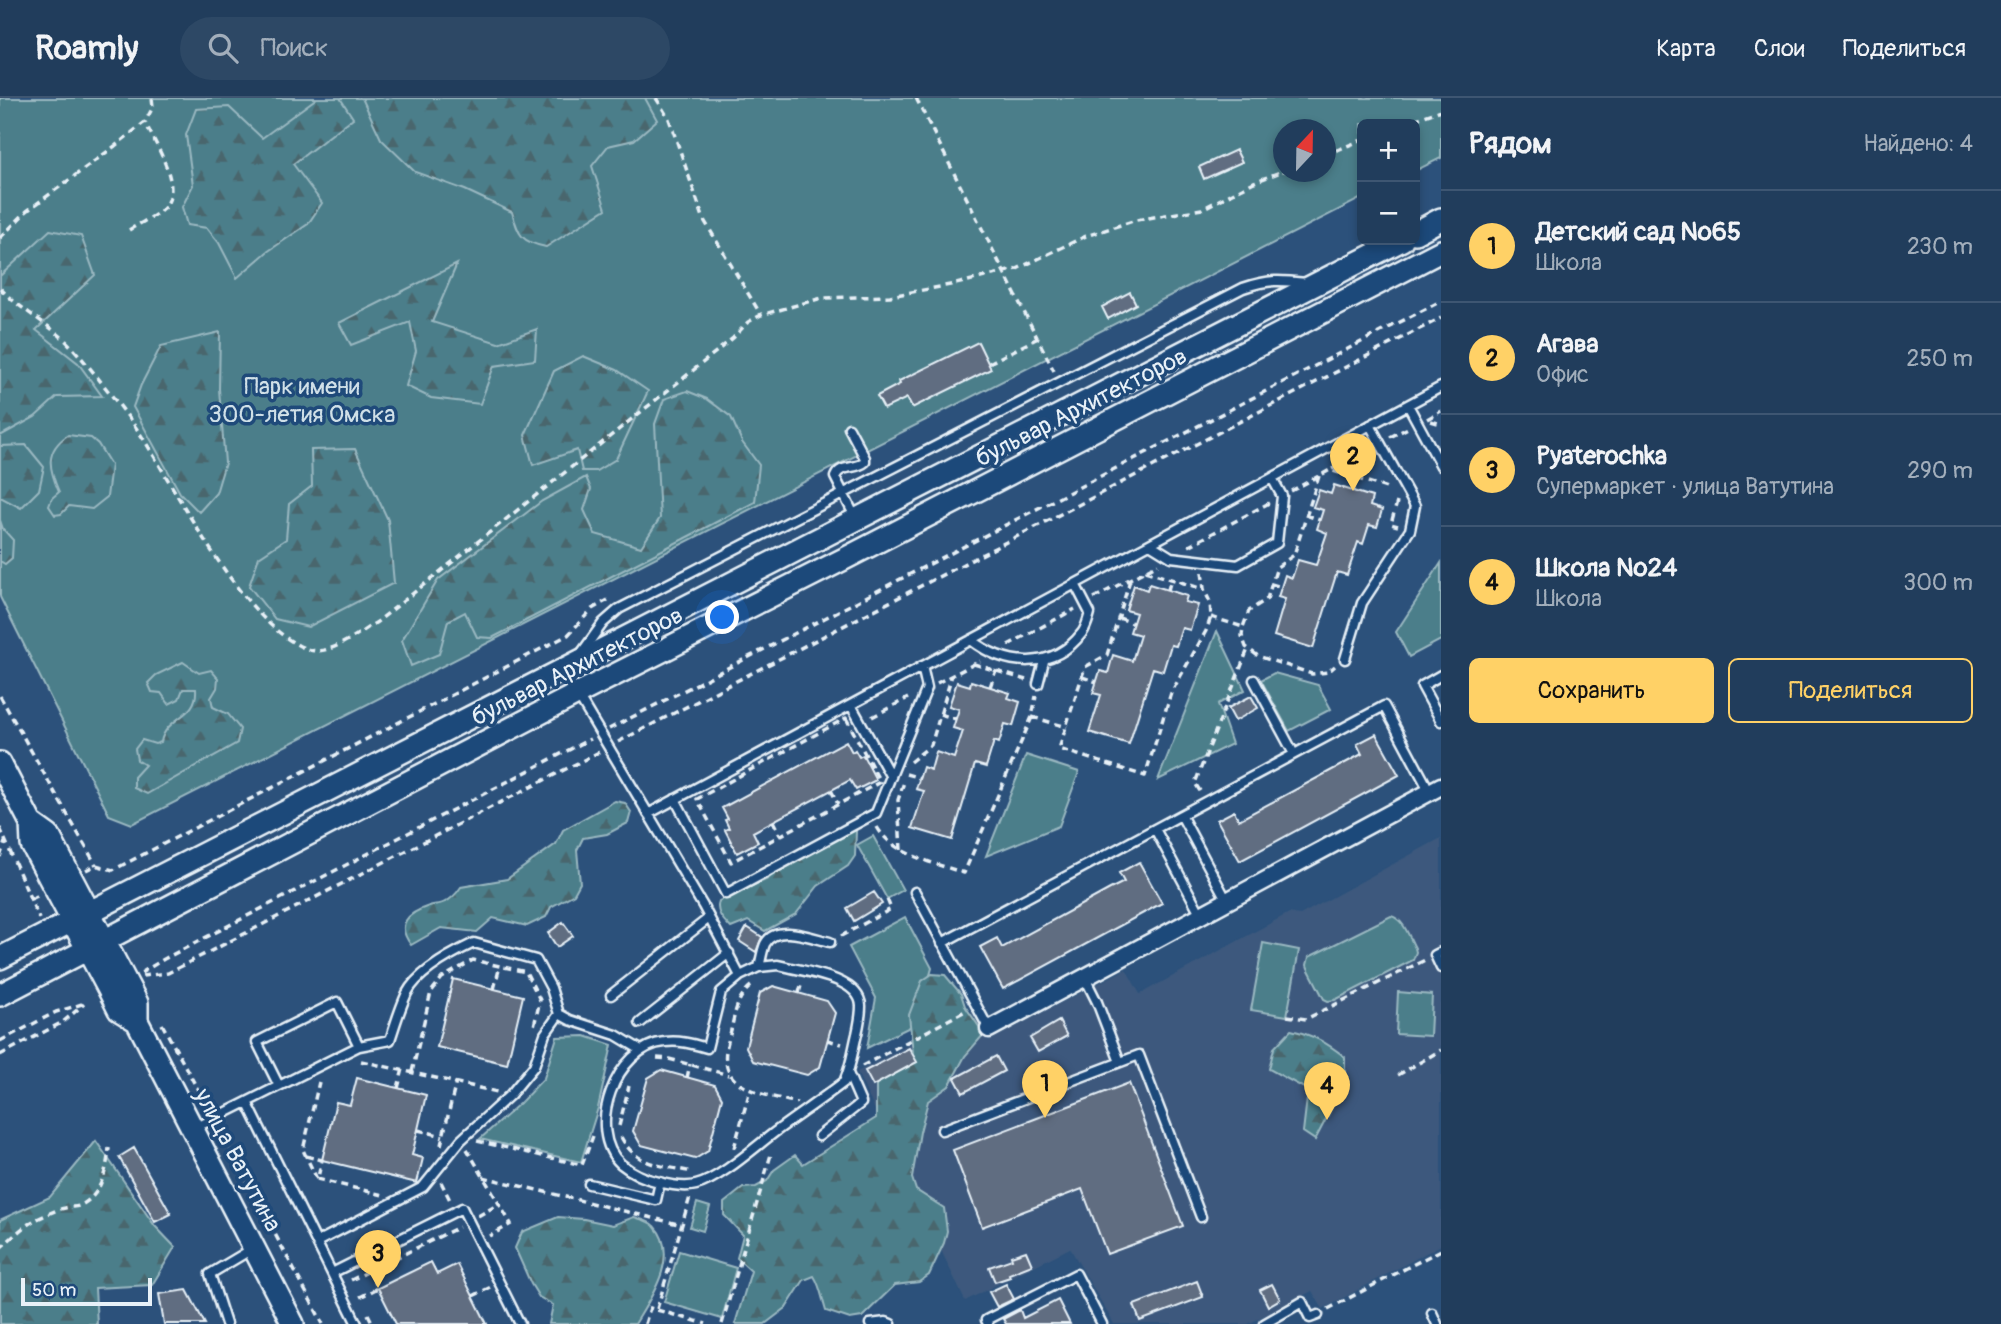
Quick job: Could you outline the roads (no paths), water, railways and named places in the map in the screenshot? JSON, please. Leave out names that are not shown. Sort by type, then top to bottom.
[{"type":"main road","points":[[1420,230],[1441,219]]},
{"type":"main road","name":"бульвар Архитекторов","points":[[0,958],[1392,245]]},
{"type":"main road","name":"бульвар Архитекторов","points":[[0,995],[577,694],[1441,251]]},
{"type":"main road","name":"улица Ватутина","points":[[0,763],[31,823],[32,845],[81,917],[96,946],[119,1010],[136,1021],[293,1324]]},
{"type":"street","points":[[989,1029],[1436,789]]},
{"type":"lane","points":[[574,665],[603,622],[619,609],[1243,288],[1264,281],[1282,280],[1317,284]]},
{"type":"lane","points":[[648,814],[1441,387]]},
{"type":"lane","points":[[1408,405],[1441,466]]},
{"type":"lane","points":[[1345,659],[1362,603],[1410,530],[1415,506],[1370,425]]},
{"type":"lane","points":[[849,428],[865,462],[841,469],[837,472],[836,481],[856,520]]},
{"type":"lane","points":[[1150,544],[1171,556],[1238,565],[1277,542],[1282,496],[1272,478]]},
{"type":"lane","points":[[971,640],[985,651],[1012,660],[1044,661],[1064,651],[1083,632],[1090,613],[1075,584]]},
{"type":"lane","points":[[1038,684],[1044,661]]},
{"type":"lane","points":[[675,799],[726,894],[876,813],[927,688],[922,666]]},
{"type":"lane","points":[[1441,675],[1422,686],[1441,721]]},
{"type":"lane","points":[[1254,680],[1294,754]]},
{"type":"lane","points":[[577,694],[709,918],[740,976]]},
{"type":"lane","points":[[851,705],[891,777]]},
{"type":"lane","points":[[943,943],[1384,706],[1436,789]]},
{"type":"lane","points":[[1181,815],[1227,901]]},
{"type":"lane","points":[[1155,829],[1201,915]]},
{"type":"lane","points":[[915,892],[989,1029]]},
{"type":"lane","points":[[611,995],[709,918]]},
{"type":"lane","points":[[759,967],[766,943],[774,935],[788,933],[830,942]]},
{"type":"lane","points":[[192,1129],[359,1046],[390,1040],[408,991],[429,970],[474,943],[536,960],[551,988],[559,1014],[616,1035],[641,1051]]},
{"type":"lane","points":[[640,1023],[729,953]]},
{"type":"lane","points":[[1438,954],[1441,968]]},
{"type":"lane","points":[[778,965],[842,981],[855,990],[861,1004],[859,1024],[844,1082],[711,1179],[693,1186],[644,1179],[620,1163],[610,1148],[604,1118],[614,1083],[625,1064],[641,1051],[663,1042],[686,1042],[707,1048],[720,992],[740,976],[759,967],[778,965]]},
{"type":"lane","points":[[1085,978],[1120,1062]]},
{"type":"lane","points":[[279,1086],[257,1042],[337,1002],[359,1046]]},
{"type":"lane","points":[[317,1242],[423,1187],[461,1140],[510,1096],[534,1066],[545,1034],[559,1014]]},
{"type":"lane","points":[[942,1129],[1139,1055],[1200,1217]]},
{"type":"lane","points":[[818,1136],[861,1103],[848,1073]]},
{"type":"lane","points":[[247,1102],[357,1324]]},
{"type":"lane","points":[[589,1184],[656,1200],[660,1182]]},
{"type":"lane","points":[[332,1273],[462,1208],[520,1324]]},
{"type":"lane","points":[[226,1324],[210,1274],[255,1247]]},
{"type":"lane","points":[[988,1324],[985,1320],[1076,1274],[1102,1324]]},
{"type":"lane","points":[[1264,1324],[1302,1302],[1314,1319]]},
{"type":"lane","points":[[1432,1313],[1437,1324]]},
{"type":"lane","points":[[870,1324],[891,1324]]},
{"type":"place","name":"Агава","points":[[1353,491]]},
{"type":"place","name":"Детский сад №65","points":[[1045,1118]]},
{"type":"place","name":"Школа №24","points":[[1327,1120]]},
{"type":"place","name":"Pyaterochka","points":[[378,1288]]},
{"type":"park label","name":"Парк имени 300-летия Омска","points":[[302,400]]}]
